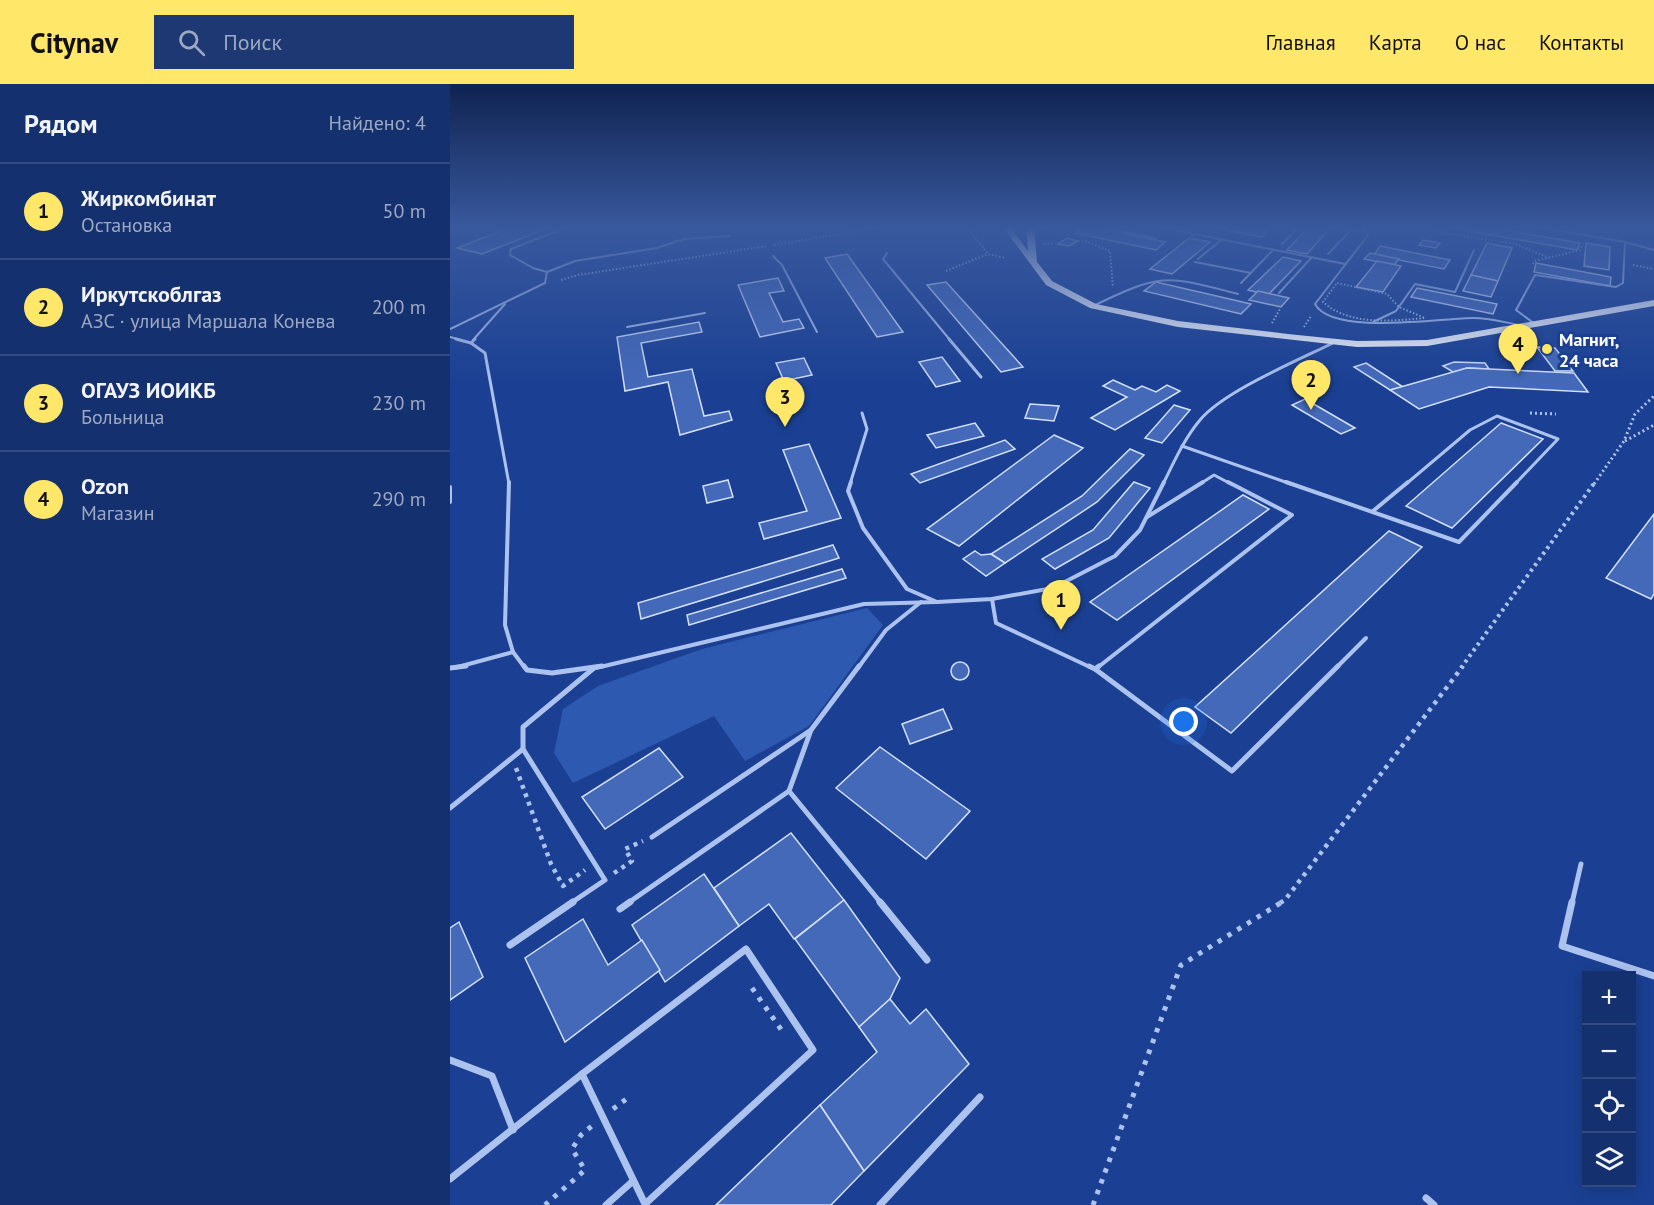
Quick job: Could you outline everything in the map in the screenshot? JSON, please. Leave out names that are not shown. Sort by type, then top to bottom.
[{"type":"main road","points":[[1046,279],[1093,306],[1178,324],[1335,342],[1427,343],[1654,303]]},
{"type":"lane","points":[[450,328],[545,282],[546,279]]},
{"type":"lane","points":[[789,279],[817,332]]},
{"type":"lane","points":[[898,279],[981,377]]},
{"type":"lane","points":[[1093,306],[1157,279]]},
{"type":"lane","points":[[1166,279],[1238,294]]},
{"type":"lane","points":[[1241,283],[1245,279]]},
{"type":"lane","points":[[1279,293],[1292,279]]},
{"type":"lane","points":[[1334,279],[1315,304],[1326,314],[1370,323],[1470,318],[1532,326]]},
{"type":"lane","points":[[1370,323],[1396,311],[1415,284],[1455,292],[1461,279]]},
{"type":"lane","points":[[1532,326],[1516,310],[1533,279]]},
{"type":"lane","points":[[1564,279],[1616,287],[1623,283],[1623,279]]},
{"type":"lane","points":[[471,343],[507,301]]},
{"type":"lane","points":[[627,327],[705,313]]},
{"type":"lane","points":[[450,337],[471,343],[484,352],[509,476],[506,624],[513,652],[526,670],[552,673],[594,668],[864,604],[992,599],[1053,588],[1084,574],[1114,556],[1140,531],[1182,446],[1201,418],[1223,400],[1335,342]]},
{"type":"lane","points":[[862,413],[867,429],[848,491],[863,528],[907,589],[937,602]]},
{"type":"lane","points":[[1182,446],[1459,542],[1558,439],[1497,416],[1470,430],[1372,511]]},
{"type":"lane","points":[[1095,669],[1292,515],[1214,475],[1147,517]]},
{"type":"lane","points":[[450,487],[450,502]]},
{"type":"lane","points":[[992,599],[996,623],[1095,669],[1232,771],[1366,639]]},
{"type":"lane","points":[[620,909],[789,791],[811,730],[886,630],[921,602]]},
{"type":"lane","points":[[450,668],[467,666],[513,652]]},
{"type":"lane","points":[[510,945],[605,880],[523,749],[523,727],[594,668]]},
{"type":"lane","points":[[652,837],[811,730]]},
{"type":"lane","points":[[450,808],[523,749]]},
{"type":"lane","points":[[789,791],[927,960]]},
{"type":"lane","points":[[1581,864],[1562,946],[1654,976]]},
{"type":"lane","points":[[450,1179],[582,1074],[746,949],[813,1050],[645,1204],[582,1074]]},
{"type":"lane","points":[[450,1060],[492,1076],[513,1130]]},
{"type":"lane","points":[[879,1205],[981,1096]]},
{"type":"lane","points":[[606,1205],[633,1180]]},
{"type":"lane","points":[[1426,1198],[1434,1205]]},
{"type":"path","points":[[562,280],[566,279]]},
{"type":"path","points":[[1113,279],[1114,296]]},
{"type":"path","points":[[1337,283],[1387,294],[1399,307],[1425,318],[1378,320],[1348,316],[1329,309],[1323,302],[1337,283]]},
{"type":"path","points":[[1272,323],[1280,309]]},
{"type":"path","points":[[1304,328],[1311,316]]},
{"type":"path","points":[[1093,1205],[1181,965],[1285,900],[1509,604],[1624,441],[1635,414],[1654,396]]},
{"type":"path","points":[[1530,406],[1530,413]]},
{"type":"path","points":[[1523,414],[1556,414]]},
{"type":"path","points":[[1624,441],[1654,425]]},
{"type":"path","points":[[512,758],[551,864]]},
{"type":"path","points":[[752,988],[792,1046]]},
{"type":"path","points":[[603,1117],[629,1097]]},
{"type":"path","points":[[545,1205],[585,1170],[572,1149],[581,1135]]},
{"type":"shaded area","points":[[867,608],[883,625],[809,726],[745,761],[714,716],[573,783],[554,753],[563,709],[598,686],[702,649]]},
{"type":"building","points":[[779,279],[784,291],[769,293],[783,322],[799,319],[804,328],[760,337],[738,285]]},
{"type":"building","points":[[839,279],[865,279],[903,332],[877,337]]},
{"type":"building","points":[[1259,279],[1283,279],[1268,295],[1248,290]]},
{"type":"building","points":[[1362,279],[1392,279],[1383,292],[1356,287]]},
{"type":"building","points":[[1469,279],[1498,281],[1491,297],[1463,291]]},
{"type":"building","points":[[1574,279],[1611,279],[1610,286]]},
{"type":"building","points":[[946,282],[1023,367],[1001,372],[927,285]]},
{"type":"building","points":[[1156,282],[1251,304],[1241,314],[1144,291]]},
{"type":"building","points":[[1417,288],[1497,304],[1493,314],[1411,297]]},
{"type":"building","points":[[1258,291],[1289,298],[1281,307],[1249,300]]},
{"type":"building","points":[[699,322],[702,332],[641,343],[648,377],[692,369],[704,416],[729,411],[732,420],[680,435],[668,382],[625,391],[617,337]]},
{"type":"building","points":[[1537,347],[1555,348],[1573,371],[1555,371]]},
{"type":"building","points":[[942,357],[960,381],[936,387],[919,362]]},
{"type":"building","points":[[804,358],[812,375],[784,381],[776,363]]},
{"type":"building","points":[[1454,362],[1485,363],[1489,369],[1467,368],[1453,372],[1443,366]]},
{"type":"building","points":[[1366,363],[1403,387],[1390,390],[1354,367]]},
{"type":"building","points":[[1467,368],[1574,373],[1588,392],[1489,387],[1419,409],[1390,390]]},
{"type":"building","points":[[1113,380],[1135,390],[1142,386],[1156,392],[1167,385],[1180,391],[1115,430],[1091,418],[1127,397],[1103,386]]},
{"type":"building","points":[[1305,399],[1355,428],[1341,434],[1292,405]]},
{"type":"building","points":[[1030,404],[1059,406],[1054,421],[1025,418]]},
{"type":"building","points":[[1174,405],[1190,410],[1162,443],[1145,438]]},
{"type":"building","points":[[975,423],[984,436],[936,448],[927,435]]},
{"type":"building","points":[[1501,423],[1543,439],[1452,528],[1406,506]]},
{"type":"building","points":[[1054,435],[1083,448],[959,546],[927,529]]},
{"type":"building","points":[[1005,440],[1015,449],[920,483],[911,474]]},
{"type":"building","points":[[809,444],[841,518],[764,539],[759,523],[807,511],[783,450]]},
{"type":"building","points":[[1130,449],[1144,455],[1097,502],[1005,563],[991,554],[1082,496]]},
{"type":"building","points":[[728,480],[733,497],[707,503],[703,486]]},
{"type":"building","points":[[1134,482],[1150,488],[1109,538],[1055,569],[1042,559],[1093,530]]},
{"type":"building","points":[[1243,495],[1269,509],[1117,620],[1090,602]]},
{"type":"building","points":[[1654,514],[1654,594],[1651,599],[1606,578]]},
{"type":"building","points":[[1389,531],[1422,547],[1231,733],[1195,707]]},
{"type":"building","points":[[833,545],[839,558],[641,619],[638,603]]},
{"type":"building","points":[[975,551],[981,555],[991,554],[1005,563],[986,576],[963,559]]},
{"type":"building","points":[[842,569],[846,578],[689,625],[687,615]]},
{"type":"building","points":[[960,662],[966,665],[969,671],[966,677],[960,680],[954,677],[951,671],[954,665]]},
{"type":"building","points":[[943,709],[952,729],[910,744],[902,724]]},
{"type":"building","points":[[880,747],[970,811],[926,859],[836,788]]},
{"type":"building","points":[[659,748],[683,777],[605,829],[582,797]]},
{"type":"building","points":[[791,833],[844,900],[794,939],[769,904],[739,926],[714,888]]},
{"type":"building","points":[[704,874],[739,926],[665,982],[632,925]]},
{"type":"building","points":[[844,900],[900,978],[890,999],[859,1027],[795,939]]},
{"type":"building","points":[[583,919],[608,965],[642,940],[660,970],[565,1042],[525,958]]},
{"type":"building","points":[[459,922],[483,977],[450,1000],[450,928]]},
{"type":"building","points":[[890,999],[910,1024],[926,1009],[969,1064],[864,1171],[820,1105],[877,1052],[859,1027]]},
{"type":"building","points":[[820,1105],[864,1171],[831,1205],[716,1205]]},
{"type":"place","name":"Магнит, 24 часа","points":[[1547,349]]},
{"type":"place","name":"Ozon","points":[[1518,374]]},
{"type":"place","name":"Иркутскоблгаз","points":[[1311,410]]},
{"type":"place","name":"ОГАУЗ ИОИКБ","points":[[785,427]]},
{"type":"place","name":"Жиркомбинат","points":[[1061,630]]}]
